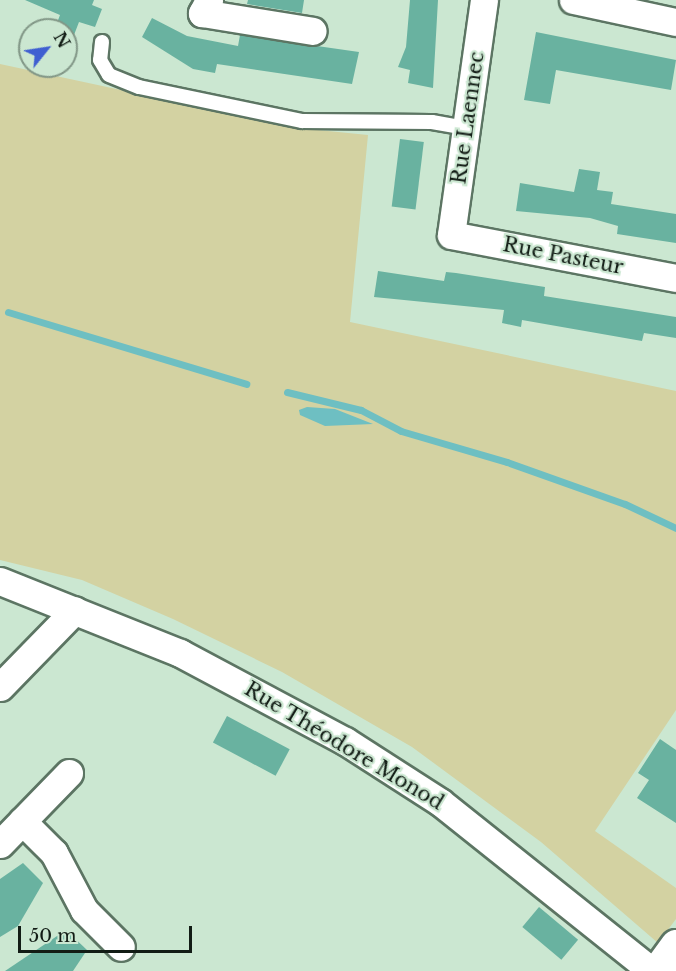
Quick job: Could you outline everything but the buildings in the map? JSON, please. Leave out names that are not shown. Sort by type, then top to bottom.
[{"type":"street","points":[[209,0],[202,13],[313,31]]},
{"type":"street","name":"Rue Laennec","points":[[451,235],[484,0]]},
{"type":"street","points":[[573,0],[676,22]]},
{"type":"street","name":"Rue Pasteur","points":[[451,235],[676,278]]},
{"type":"street","name":"Rue Théodore Monod","points":[[0,581],[180,653],[345,741],[440,802],[652,971]]},
{"type":"street","points":[[0,687],[75,610]]},
{"type":"street","points":[[0,844],[69,773]]},
{"type":"street","points":[[22,821],[54,853],[84,910],[121,947]]},
{"type":"street","points":[[658,971],[676,946]]},
{"type":"lane","points":[[102,42],[100,60],[109,75],[139,87],[302,121],[432,122],[466,128]]},
{"type":"green space","points":[[0,64],[18,68],[18,78],[65,78],[298,128],[368,135],[350,322],[676,391],[676,710],[595,831],[676,888],[676,919],[658,943],[541,842],[412,747],[282,672],[173,619],[82,580],[0,560]]},
{"type":"water","points":[[307,407],[335,409],[373,424],[325,426],[300,415],[299,410]]},
{"type":"waterway","points":[[8,312],[246,384]]},
{"type":"waterway","points":[[287,392],[361,410],[401,431],[507,462],[625,504],[676,528]]}]
